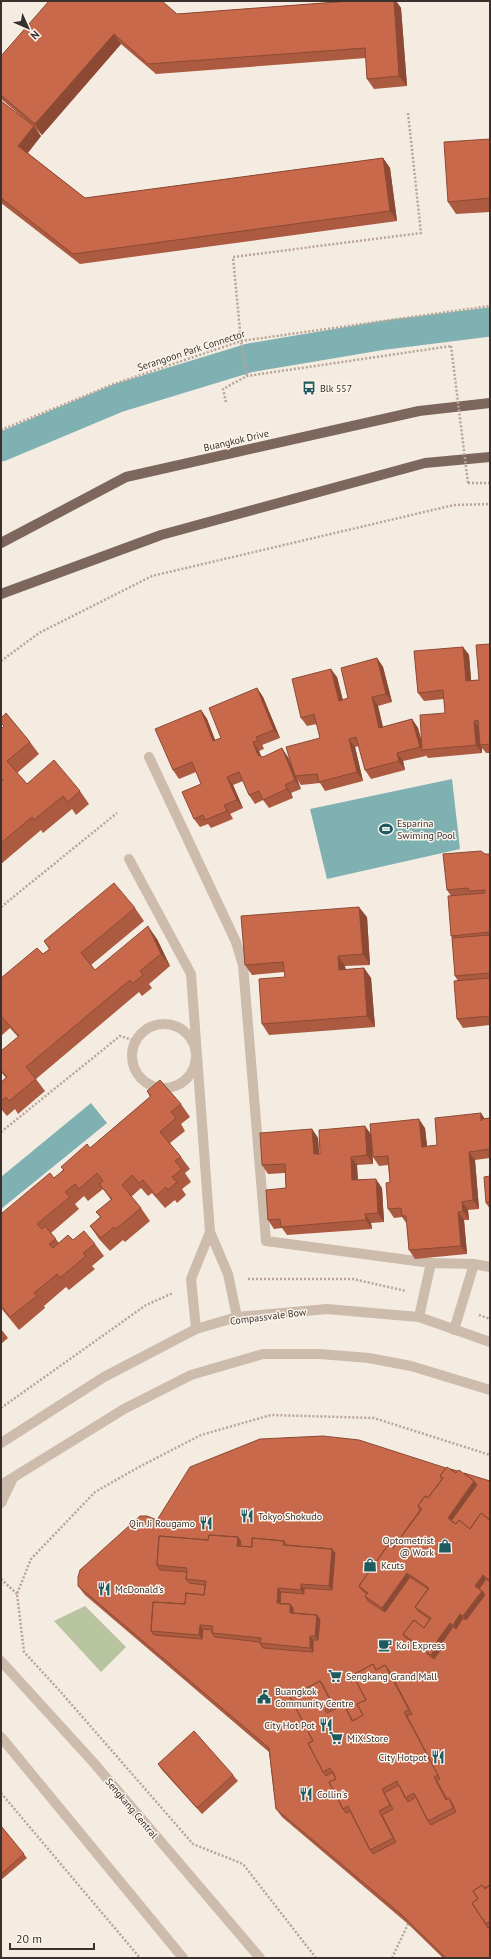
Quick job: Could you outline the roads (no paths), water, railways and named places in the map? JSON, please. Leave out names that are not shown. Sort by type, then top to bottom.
[{"type":"main road","name":"Buangkok Drive","points":[[1,543],[126,477],[419,410],[490,403]]},
{"type":"main road","points":[[1,594],[161,535],[425,463],[490,457]]},
{"type":"street","points":[[149,757],[236,942],[243,965],[266,1241],[431,1263],[474,1264],[490,1267]]},
{"type":"street","points":[[129,859],[191,974],[210,1232],[228,1274],[237,1317]]},
{"type":"street","points":[[161,1024],[172,1025],[181,1029],[189,1036],[194,1045],[196,1055],[195,1065],[191,1075],[183,1082],[173,1087],[162,1088],[152,1086],[143,1081],[136,1072],[132,1062],[136,1041],[142,1033],[161,1024]]},
{"type":"street","points":[[196,1329],[191,1279],[210,1232]]},
{"type":"street","points":[[418,1317],[431,1263]]},
{"type":"street","points":[[454,1330],[474,1264]]},
{"type":"street","name":"Compassvale Bow","points":[[1,1443],[104,1377],[196,1329],[237,1317],[327,1309],[418,1317],[490,1342]]},
{"type":"street","points":[[1,1485],[124,1409],[191,1375],[263,1354],[320,1354],[370,1358],[411,1366],[490,1390]]},
{"type":"street","points":[[1,1502],[14,1476]]},
{"type":"street","name":"Sengkang Central","points":[[1,1661],[93,1762],[260,1958]]},
{"type":"street","points":[[1,1737],[183,1958]]},
{"type":"water","name":"Esparina Swiming Pool","points":[[452,779],[460,849],[327,879],[310,809]]},
{"type":"water","points":[[91,1103],[107,1123],[1,1209],[1,1177]]},
{"type":"waterway","points":[[1,447],[118,398],[249,358],[385,335],[490,322]]},
{"type":"place","name":"Blk 557","points":[[309,388]]},
{"type":"place","name":"Esparina Swiming Pool","points":[[386,829]]},
{"type":"place","name":"Tokyo Shokudo","points":[[247,1516]]},
{"type":"place","name":"Qin Ji Rougamo","points":[[206,1523]]},
{"type":"place","name":"Optometrist @ Work","points":[[445,1546]]},
{"type":"place","name":"Kcuts","points":[[370,1565]]},
{"type":"place","name":"McDonald's","points":[[104,1589]]},
{"type":"place","name":"Koi Express","points":[[385,1645]]},
{"type":"place","name":"Sengkang Grand Mall","points":[[335,1676]]},
{"type":"place","name":"Buangkok Community Centre","points":[[264,1697]]},
{"type":"place","name":"City Hot Pot","points":[[326,1725]]},
{"type":"place","name":"MiX.Store","points":[[336,1738]]},
{"type":"place","name":"City Hotpot","points":[[438,1757]]},
{"type":"place","name":"Collin's","points":[[306,1794]]}]
